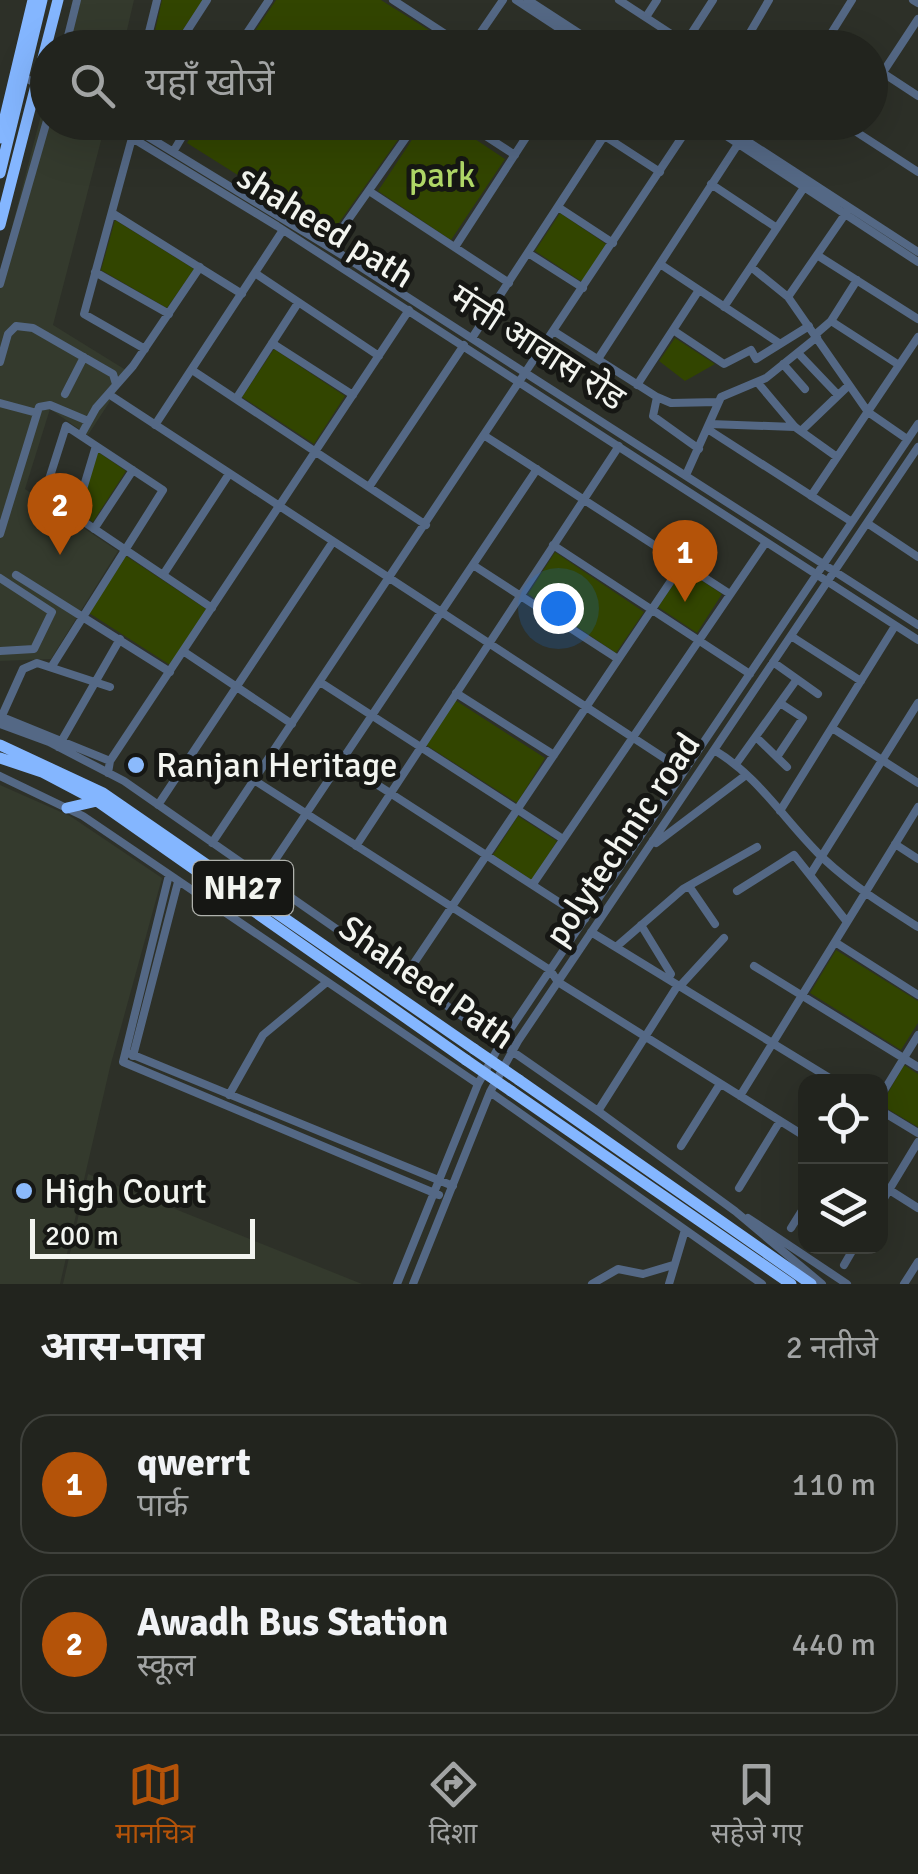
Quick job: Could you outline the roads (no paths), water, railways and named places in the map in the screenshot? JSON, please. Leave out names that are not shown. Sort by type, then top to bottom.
[{"type":"highway","points":[[0,138],[33,0]]},
{"type":"highway","points":[[35,30],[42,0]]},
{"type":"highway","points":[[53,30],[58,0]]},
{"type":"highway","points":[[0,173],[30,54]]},
{"type":"highway","points":[[26,73],[30,75]]},
{"type":"highway","points":[[0,225],[30,127]]},
{"type":"highway","name":"Shaheed Path","points":[[0,746],[103,793],[470,1054]]},
{"type":"highway","name":"Shaheed Path","points":[[0,758],[42,772],[96,801],[811,1284]]},
{"type":"highway","points":[[67,808],[96,801]]},
{"type":"highway","name":"Shaheed Path","points":[[515,1085],[791,1284]]},
{"type":"street","points":[[70,30],[77,0]]},
{"type":"street","points":[[150,30],[156,0]]},
{"type":"street","points":[[188,30],[207,0]]},
{"type":"street","points":[[249,30],[269,0]]},
{"type":"street","points":[[393,0],[440,30]]},
{"type":"street","points":[[481,30],[502,0]]},
{"type":"street","points":[[516,0],[562,30]]},
{"type":"street","points":[[528,0],[574,30]]},
{"type":"street","points":[[619,0],[664,30]]},
{"type":"street","points":[[646,17],[657,0]]},
{"type":"street","points":[[694,30],[713,0]]},
{"type":"street","points":[[752,30],[769,0]]},
{"type":"street","points":[[833,30],[852,0]]},
{"type":"street","points":[[888,65],[918,19]]},
{"type":"street","points":[[888,76],[918,96]]},
{"type":"street","points":[[0,284],[41,140]]},
{"type":"street","points":[[131,140],[84,314],[145,349]]},
{"type":"street","name":"shaheed path","points":[[136,140],[216,183],[464,345],[525,378],[619,446],[918,640]]},
{"type":"street","name":"मंत्ती आवास रोड","points":[[153,140],[216,183],[328,246],[472,338],[525,378],[686,475],[918,625]]},
{"type":"street","points":[[173,152],[180,140]]},
{"type":"street","points":[[328,246],[404,140]]},
{"type":"street","points":[[492,140],[515,155]]},
{"type":"street","points":[[455,247],[525,140]]},
{"type":"street","points":[[472,338],[601,140]]},
{"type":"street","points":[[610,140],[660,172]]},
{"type":"street","points":[[212,842],[680,140]]},
{"type":"street","points":[[598,359],[740,140],[918,252]]},
{"type":"street","points":[[870,140],[918,172]]},
{"type":"street","points":[[711,184],[777,228]]},
{"type":"street","points":[[724,307],[807,184]]},
{"type":"street","points":[[369,191],[509,282]]},
{"type":"street","points":[[558,208],[613,243]]},
{"type":"street","points":[[788,296],[848,210]]},
{"type":"street","points":[[848,210],[918,262]]},
{"type":"street","points":[[112,213],[242,294]]},
{"type":"street","points":[[155,425],[284,230]]},
{"type":"street","points":[[528,253],[584,288]]},
{"type":"street","points":[[817,254],[918,319]]},
{"type":"street","points":[[660,264],[779,344]]},
{"type":"street","points":[[751,267],[788,296],[868,412],[908,440]]},
{"type":"street","points":[[80,436],[200,268]]},
{"type":"street","points":[[96,272],[169,314]]},
{"type":"street","points":[[255,273],[379,356]]},
{"type":"street","points":[[555,332],[657,397],[671,402],[718,402],[758,383],[798,353],[831,321],[857,280]]},
{"type":"street","points":[[637,384],[700,290]]},
{"type":"street","points":[[236,399],[298,303]]},
{"type":"street","points":[[108,773],[110,761],[409,310]]},
{"type":"street","points":[[831,321],[899,365]]},
{"type":"street","points":[[0,362],[8,334],[16,326],[33,328],[113,374],[116,384]]},
{"type":"street","points":[[673,330],[724,364],[750,350],[756,359],[808,326]]},
{"type":"street","points":[[811,496],[918,336]]},
{"type":"street","points":[[272,343],[352,396]]},
{"type":"street","points":[[369,487],[464,345]]},
{"type":"street","points":[[798,353],[838,396]]},
{"type":"street","points":[[65,394],[84,358]]},
{"type":"street","points":[[783,364],[805,389]]},
{"type":"street","points":[[192,370],[426,525]]},
{"type":"street","points":[[758,383],[798,429],[838,456]]},
{"type":"street","points":[[709,427],[798,429],[850,385]]},
{"type":"street","points":[[110,395],[684,771]]},
{"type":"street","points":[[657,397],[653,416],[699,449]]},
{"type":"street","points":[[686,475],[718,402]]},
{"type":"street","points":[[0,403],[37,413]]},
{"type":"street","points":[[1,527],[38,407],[50,404],[88,421]]},
{"type":"street","points":[[397,1284],[478,1084],[501,1043],[918,424]]},
{"type":"street","points":[[52,666],[124,549],[163,490],[66,426],[44,495],[124,549],[164,575],[212,608]]},
{"type":"street","points":[[709,427],[852,522]]},
{"type":"street","points":[[486,436],[730,594]]},
{"type":"street","points":[[75,516],[96,446]]},
{"type":"street","points":[[356,846],[619,446]]},
{"type":"street","name":"polytechnic road","points":[[413,1284],[490,1092],[513,1051],[918,447]]},
{"type":"street","points":[[263,878],[537,469]]},
{"type":"street","points":[[94,528],[133,470]]},
{"type":"street","points":[[164,575],[229,474]]},
{"type":"street","points":[[867,523],[918,557]]},
{"type":"street","points":[[158,805],[332,542]]},
{"type":"street","points":[[533,884],[766,542]]},
{"type":"street","points":[[554,545],[750,674]]},
{"type":"street","points":[[414,963],[683,563]]},
{"type":"street","points":[[473,564],[618,659]]},
{"type":"street","points":[[16,575],[84,614],[170,672]]},
{"type":"street","points":[[0,578],[52,612],[34,649],[0,650]]},
{"type":"street","points":[[780,812],[895,626]]},
{"type":"street","points":[[791,636],[861,681]]},
{"type":"street","points":[[62,743],[93,680],[120,639]]},
{"type":"street","points":[[183,651],[292,724]]},
{"type":"street","points":[[774,662],[818,694]]},
{"type":"street","points":[[110,687],[37,663],[23,670],[0,720],[110,761]]},
{"type":"street","points":[[736,764],[797,680]]},
{"type":"street","points":[[320,682],[563,839]]},
{"type":"street","points":[[456,693],[554,755]]},
{"type":"street","points":[[777,757],[803,718],[780,703]]},
{"type":"street","points":[[810,875],[915,714],[918,703]]},
{"type":"street","points":[[832,728],[918,783]]},
{"type":"street","points":[[756,736],[787,768]]},
{"type":"street","points":[[62,743],[302,904],[735,1211],[847,1284]]},
{"type":"street","points":[[700,747],[715,750],[736,764],[822,857],[865,894],[918,928]]},
{"type":"street","points":[[79,758],[96,754]]},
{"type":"street","points":[[342,762],[585,918]]},
{"type":"street","points":[[653,840],[656,843],[746,774]]},
{"type":"street","points":[[0,776],[67,808],[276,942],[478,1084]]},
{"type":"street","points":[[254,780],[550,970],[558,982],[798,1132]]},
{"type":"street","points":[[740,1096],[918,807]]},
{"type":"street","points":[[895,844],[918,858]]},
{"type":"street","points":[[616,948],[688,886],[757,847]]},
{"type":"street","points":[[737,891],[794,855],[848,922]]},
{"type":"street","points":[[130,1054],[169,875]]},
{"type":"street","points":[[178,882],[130,1054],[123,1062],[448,1198]]},
{"type":"street","points":[[688,886],[715,924]]},
{"type":"street","points":[[294,915],[302,904]]},
{"type":"street","points":[[641,925],[671,974],[668,979]]},
{"type":"street","points":[[591,932],[824,1074]]},
{"type":"street","points":[[598,1111],[679,985],[724,938]]},
{"type":"street","points":[[835,942],[918,995]]},
{"type":"street","points":[[754,966],[918,1067]]},
{"type":"street","points":[[226,1103],[264,1035],[328,982]]},
{"type":"street","points":[[888,1083],[918,1035]]},
{"type":"street","points":[[130,1054],[453,1186]]},
{"type":"street","points":[[681,1146],[720,1084]]},
{"type":"street","points":[[490,1092],[618,1177],[762,1284]]},
{"type":"street","points":[[888,1115],[918,1133]]},
{"type":"street","points":[[739,1188],[780,1121]]},
{"type":"street","points":[[888,1193],[918,1142]]},
{"type":"street","points":[[634,1154],[642,1143]]},
{"type":"street","points":[[890,1190],[918,1208]]},
{"type":"street","points":[[735,1211],[822,1284]]},
{"type":"street","points":[[791,1228],[798,1217]]},
{"type":"street","points":[[669,1284],[685,1230]]},
{"type":"street","points":[[844,1265],[850,1254]]},
{"type":"street","points":[[805,1271],[812,1260]]},
{"type":"street","points":[[904,1284],[918,1262]]},
{"type":"street","points":[[592,1284],[618,1268],[644,1274],[673,1265]]},
{"type":"street","points":[[738,1267],[770,1284]]},
{"type":"place","name":"Awadh Bus Station","points":[[60,555]]},
{"type":"place","name":"qwerrt","points":[[685,602]]},
{"type":"place","name":"Ranjan Heritage","points":[[136,765]]},
{"type":"place","name":"High Court","points":[[24,1191]]},
{"type":"park label","name":"park","points":[[442,175]]}]
